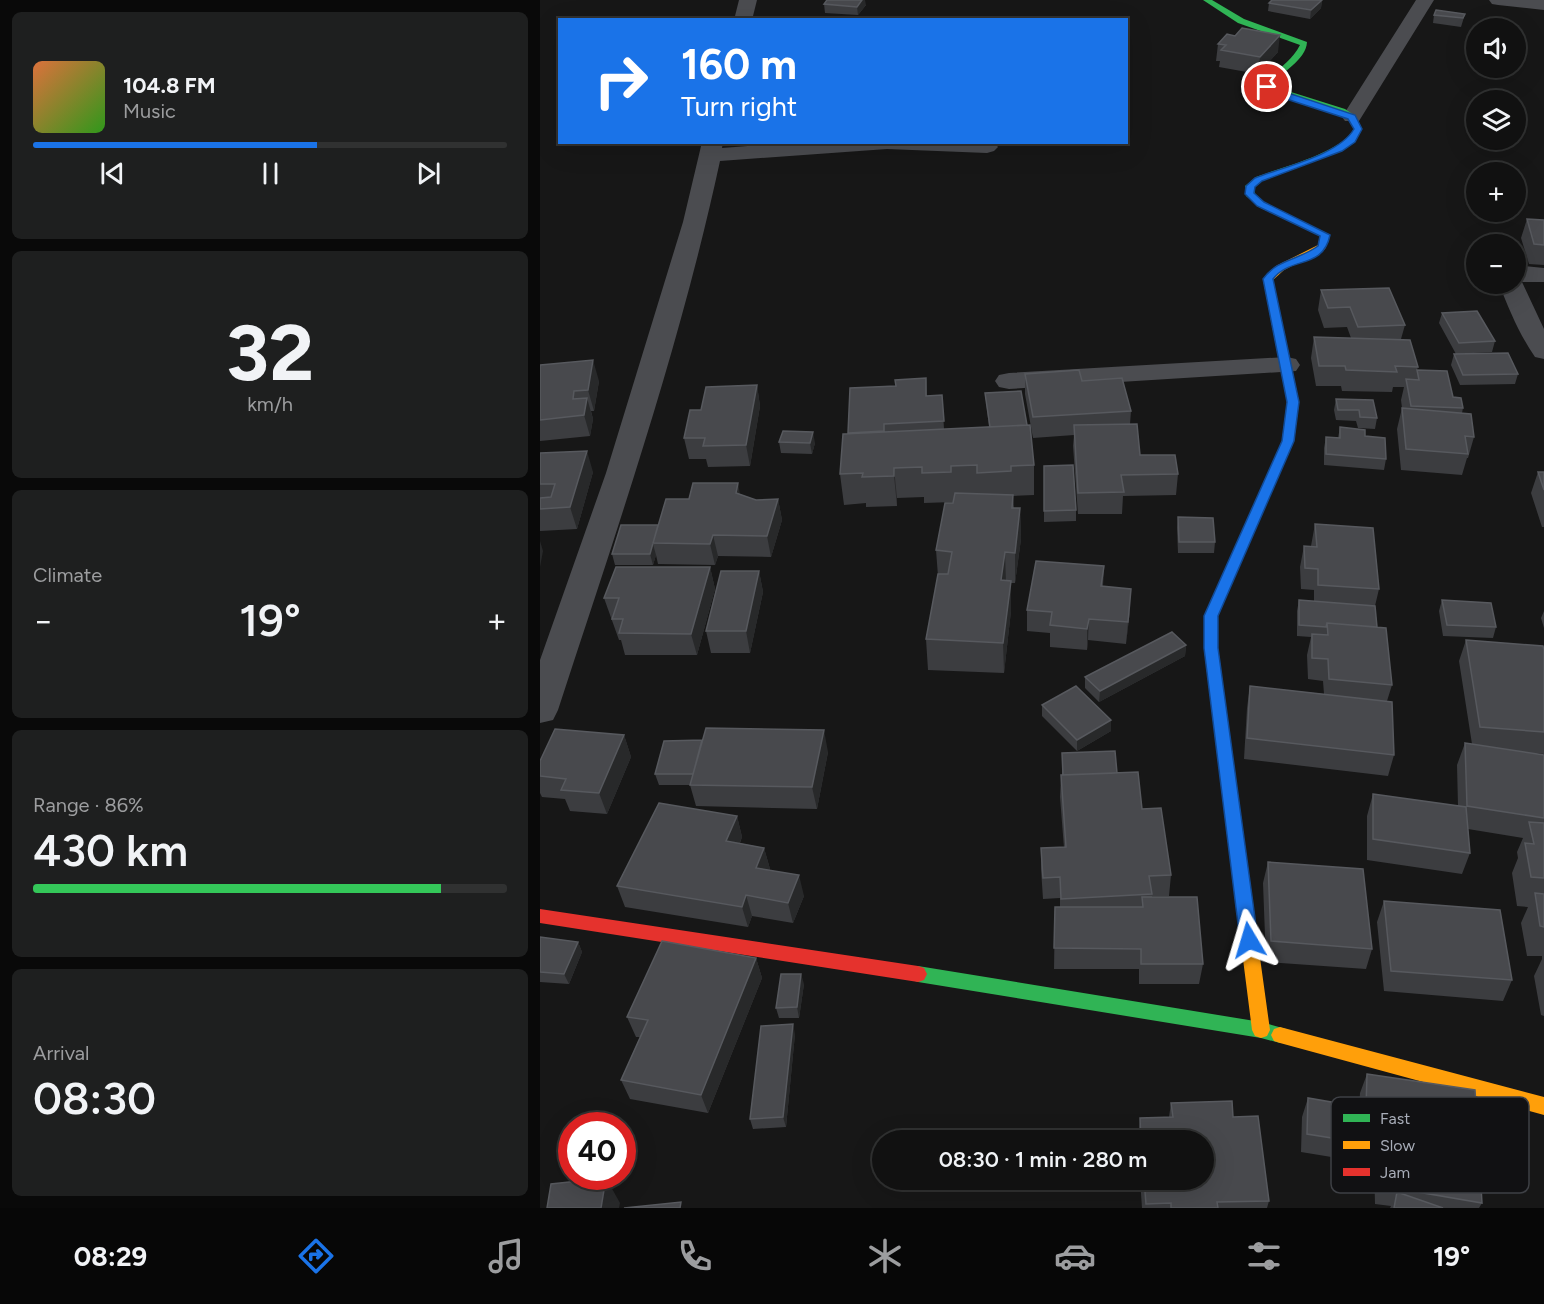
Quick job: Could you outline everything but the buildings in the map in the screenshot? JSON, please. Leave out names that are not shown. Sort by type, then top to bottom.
[{"type":"street","points":[[744,18],[748,0]]},
{"type":"street","points":[[1207,0],[1256,28],[1304,44],[1303,52],[1269,80],[1267,87],[1280,94],[1352,117],[1358,129],[1352,140],[1339,149],[1258,180],[1250,186],[1249,194],[1260,204],[1325,235],[1322,247],[1314,254],[1275,270],[1268,279],[1293,402],[1288,441],[1211,616],[1211,648],[1261,1030]]},
{"type":"street","points":[[1352,117],[1425,0]]},
{"type":"street","points":[[1498,0],[1544,5]]},
{"type":"street","points":[[540,710],[621,473],[695,222],[712,149],[858,144]]},
{"type":"street","points":[[912,144],[987,147]]},
{"type":"street","points":[[1526,273],[1544,275]]},
{"type":"street","points":[[1515,294],[1527,322],[1544,351]]},
{"type":"street","points":[[1009,381],[1287,365]]},
{"type":"street","points":[[540,916],[914,973],[1261,1030],[1510,1097]]},
{"type":"street","points":[[1529,1102],[1544,1106]]},
{"type":"traffic: fast","points":[[1207,0],[1241,21],[1304,44],[1297,56],[1276,75],[1267,87],[1342,111],[1351,117],[1358,129],[1352,140],[1339,149],[1259,179],[1250,186],[1249,194],[1253,197]]},
{"type":"traffic: fast","points":[[918,974],[1280,1035]]},
{"type":"traffic: slow","points":[[1253,197],[1260,204],[1325,235],[1322,247],[1280,268],[1268,279],[1293,402],[1288,441],[1256,514]]},
{"type":"traffic: slow","points":[[1237,849],[1261,1030]]},
{"type":"traffic: slow","points":[[1280,1035],[1511,1097]]},
{"type":"traffic: slow","points":[[1529,1102],[1544,1106]]},
{"type":"traffic: jam","points":[[1237,849],[1211,648],[1211,616],[1256,514]]},
{"type":"traffic: jam","points":[[540,916],[918,974]]},
{"type":"route","points":[[1249,940],[1211,648],[1211,616],[1288,441],[1293,402],[1268,279],[1275,270],[1314,254],[1322,247],[1325,235],[1260,204],[1249,194],[1250,186],[1258,180],[1339,149],[1352,140],[1358,129],[1352,117],[1280,94],[1267,87]]}]
